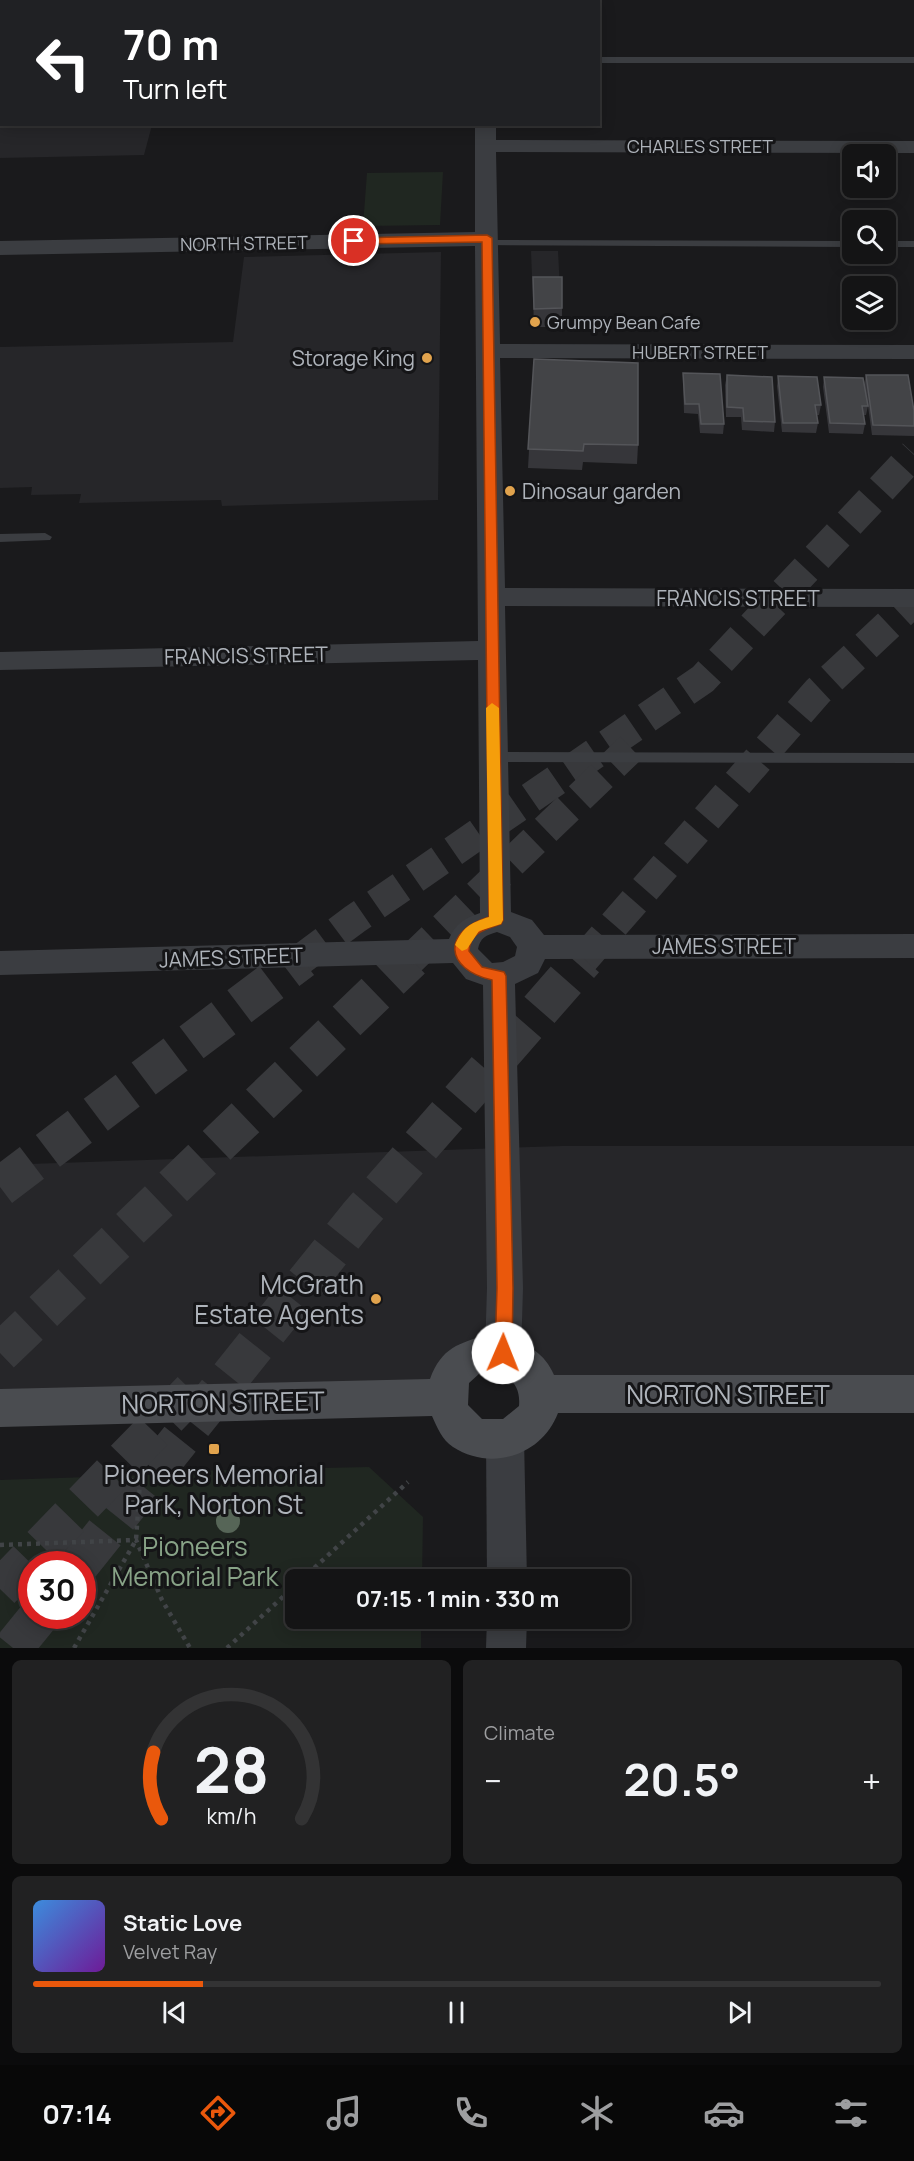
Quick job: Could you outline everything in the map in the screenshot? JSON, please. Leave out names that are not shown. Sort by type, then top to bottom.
[{"type":"street","name":"CHARLES STREET","points":[[485,135],[914,147]]},
{"type":"street","points":[[485,135],[496,920]]},
{"type":"street","name":"NORTH STREET","points":[[0,248],[487,241]]},
{"type":"street","name":"HUBERT STREET","points":[[487,351],[914,352]]},
{"type":"street","name":"FRANCIS STREET","points":[[491,597],[914,598]]},
{"type":"street","name":"FRANCIS STREET","points":[[0,661],[491,650]]},
{"type":"street","points":[[496,920],[517,925],[525,931],[534,947],[527,964],[509,975],[499,976],[477,971],[464,959],[462,951],[462,942],[474,927],[496,920]]},
{"type":"street","name":"JAMES STREET","points":[[534,947],[914,946]]},
{"type":"street","name":"JAMES STREET","points":[[0,963],[462,951]]},
{"type":"street","points":[[499,976],[505,1288],[503,1353]]},
{"type":"street","points":[[481,1353],[503,1353],[531,1368],[537,1378],[541,1394],[533,1421],[518,1434],[505,1438],[484,1438],[461,1428],[447,1408],[445,1397],[451,1375],[464,1361],[481,1353]]},
{"type":"street","name":"NORTON STREET","points":[[541,1394],[914,1394]]},
{"type":"street","name":"NORTON STREET","points":[[0,1408],[445,1397]]},
{"type":"street","points":[[505,1438],[507,1569]]},
{"type":"street","points":[[506,1648],[507,1629]]},
{"type":"lane","points":[[600,60],[914,60]]},
{"type":"lane","points":[[487,241],[842,244]]},
{"type":"lane","points":[[896,244],[914,244]]},
{"type":"lane","points":[[0,538],[45,537]]},
{"type":"lane","points":[[493,757],[914,758]]},
{"type":"path","points":[[74,1648],[136,1540],[141,1467]]},
{"type":"path","points":[[314,1569],[408,1482]]},
{"type":"path","points":[[0,1545],[136,1540]]},
{"type":"path","points":[[136,1540],[162,1600],[190,1648]]},
{"type":"path","points":[[227,1648],[285,1595]]},
{"type":"shaded area","points":[[0,126],[152,126],[144,155],[0,158]]},
{"type":"shaded area","points":[[531,251],[558,251],[562,327],[534,327]]},
{"type":"shaded area","points":[[441,252],[438,500],[222,506],[221,500],[79,503],[81,494],[31,495],[32,487],[0,488],[0,347],[233,342],[244,257]]},
{"type":"shaded area","points":[[563,1146],[914,1146],[914,1394],[541,1394],[511,1355],[447,1385],[0,1408],[0,1165]]},
{"type":"green space","points":[[443,172],[440,225],[363,226],[367,173]]},
{"type":"green space","name":"Pioneers Memorial Park","points":[[369,1467],[423,1517],[422,1569],[285,1569],[285,1629],[421,1629],[421,1648],[0,1648],[0,1480],[179,1474],[182,1471]]},
{"type":"building","points":[[533,277],[562,277],[562,308],[534,309]]},
{"type":"building","points":[[534,359],[638,363],[638,445],[584,444],[583,451],[528,449]]},
{"type":"building","points":[[683,373],[720,374],[724,424],[701,424],[699,404],[685,404]]},
{"type":"building","points":[[727,375],[772,377],[775,422],[744,421],[743,408],[727,407]]},
{"type":"building","points":[[866,375],[908,375],[914,426],[873,425]]},
{"type":"building","points":[[778,376],[817,377],[821,405],[815,405],[818,423],[783,423]]},
{"type":"building","points":[[824,377],[863,378],[868,406],[862,406],[865,424],[830,423]]},
{"type":"tunnel","points":[[300,960],[355,919],[703,679],[914,454]]},
{"type":"tunnel","points":[[583,960],[818,691],[914,601]]},
{"type":"tunnel","points":[[410,960],[631,748]]},
{"type":"tunnel","points":[[0,1187],[302,959]]},
{"type":"tunnel","points":[[0,1353],[411,959]]},
{"type":"tunnel","points":[[90,1551],[359,1216],[584,959]]},
{"type":"tunnel","points":[[0,1589],[192,1391]]},
{"type":"tunnel","points":[[13,1648],[28,1629]]},
{"type":"slow traffic","points":[[462,945],[467,933],[474,927],[496,920],[492,708]]},
{"type":"place","name":"Grumpy Bean Cafe","points":[[535,322]]},
{"type":"place","name":"Storage King","points":[[427,358]]},
{"type":"place","name":"Dinosaur garden","points":[[510,491]]},
{"type":"place","name":"McGrath Estate Agents","points":[[376,1299]]},
{"type":"place","name":"Pioneers Memorial Park, Norton St","points":[[214,1449]]},
{"type":"route","points":[[354,241],[487,238],[496,920],[485,922],[467,933],[462,942],[462,951],[464,959],[477,971],[499,976],[505,1288],[503,1353]]}]
